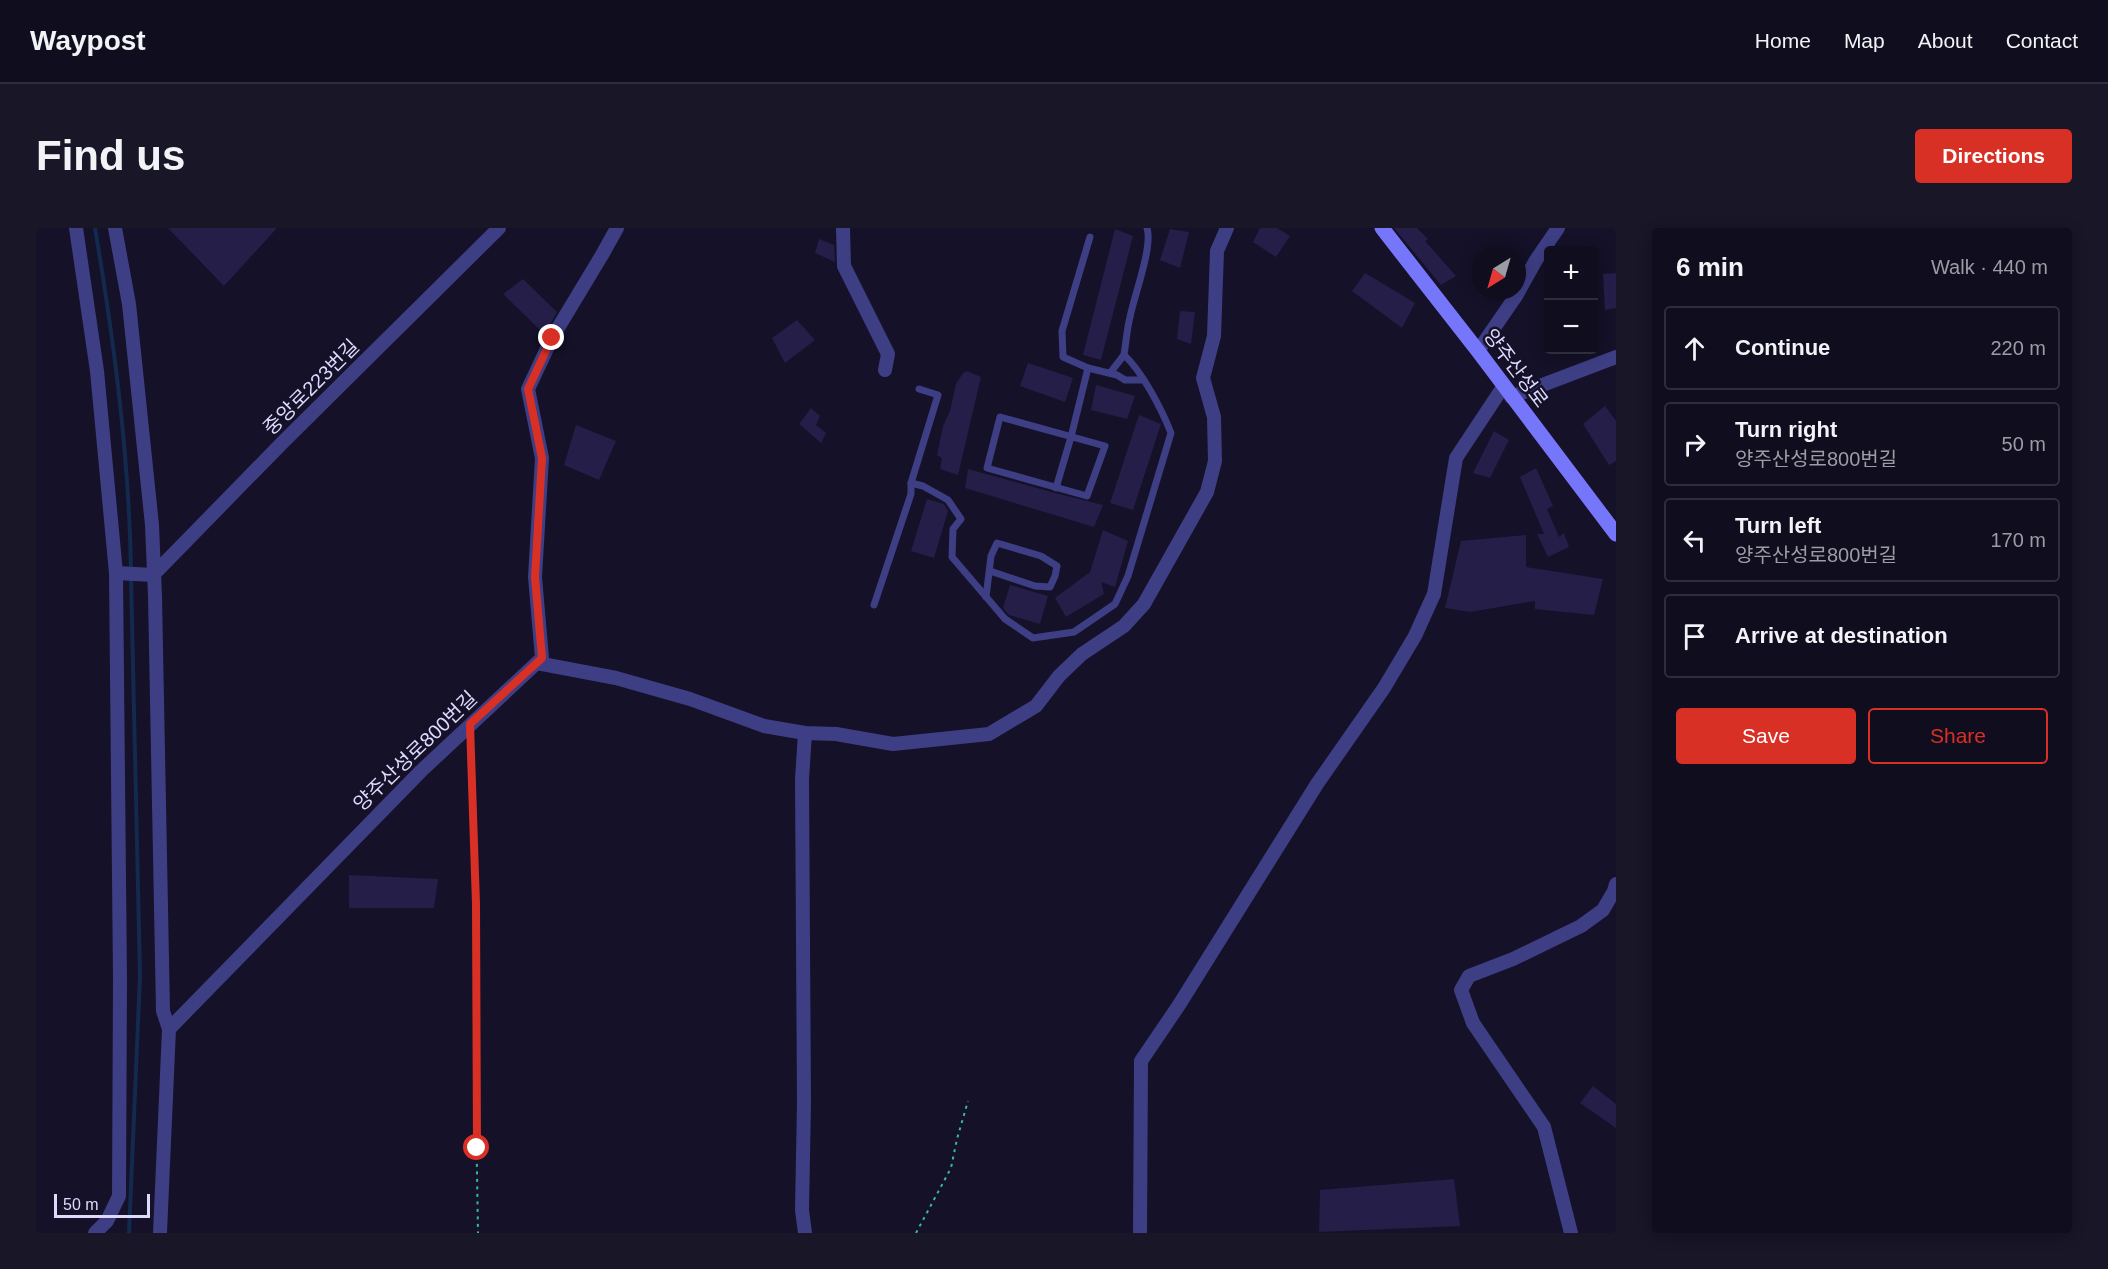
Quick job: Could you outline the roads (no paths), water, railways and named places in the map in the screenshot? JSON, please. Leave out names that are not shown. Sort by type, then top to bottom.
[{"type":"street","points":[[76,228],[97,371],[116,573],[120,979],[118,1196],[107,1221],[95,1233]]},
{"type":"street","points":[[115,228],[129,304],[152,525],[163,1011],[169,1029],[160,1233]]},
{"type":"street","name":"중앙로223번길","points":[[153,575],[282,443],[499,228]]},
{"type":"street","points":[[537,663],[542,658],[535,577],[542,458],[528,389],[552,338],[617,228]]},
{"type":"street","points":[[843,228],[844,266],[888,354],[885,370]]},
{"type":"street","points":[[537,663],[616,678],[690,699],[764,726],[805,734],[836,734],[893,744],[989,734],[1036,705],[1066,669],[1082,654],[1124,626],[1144,604],[1207,492],[1215,461],[1214,417],[1203,378],[1214,336],[1217,251],[1227,228]]},
{"type":"street","name":"양주산성로","points":[[1382,228],[1616,534]]},
{"type":"street","points":[[1478,351],[1516,296],[1558,228]]},
{"type":"street","points":[[1140,1233],[1141,1061],[1179,1005],[1317,784],[1384,688],[1415,636],[1434,594],[1456,458],[1507,392],[1616,357]]},
{"type":"street","points":[[116,573],[153,575]]},
{"type":"street","name":"양주산성로800번길","points":[[169,1029],[405,788],[537,663]]},
{"type":"street","points":[[804,1233],[802,1210],[804,1079],[802,779],[805,734]]},
{"type":"street","points":[[1571,1233],[1544,1127],[1473,1023],[1461,990],[1469,976],[1514,959],[1581,926],[1604,910],[1616,884]]},
{"type":"lane","points":[[1110,374],[1124,354],[1130,317],[1144,262],[1149,233],[1147,228]]},
{"type":"lane","points":[[1090,237],[1062,331],[1063,357],[1125,380],[1142,380]]},
{"type":"lane","points":[[911,483],[923,486],[948,500],[961,519],[952,529],[952,557],[1005,619],[1033,638],[1074,632],[1115,604],[1128,576],[1171,434],[1163,413],[1142,380],[1136,365],[1124,354]]},
{"type":"lane","points":[[1056,488],[1088,368]]},
{"type":"lane","points":[[874,605],[911,494],[911,483],[938,395],[919,389]]},
{"type":"lane","points":[[1000,417],[1071,437],[1105,446],[1087,496],[987,468],[1000,417]]},
{"type":"lane","points":[[986,597],[990,556],[997,543],[1041,556],[1057,566],[1050,587],[1035,586],[990,571]]},
{"type":"waterway","points":[[95,228],[124,441],[131,570]]},
{"type":"waterway","points":[[129,1233],[140,976],[131,577]]}]
